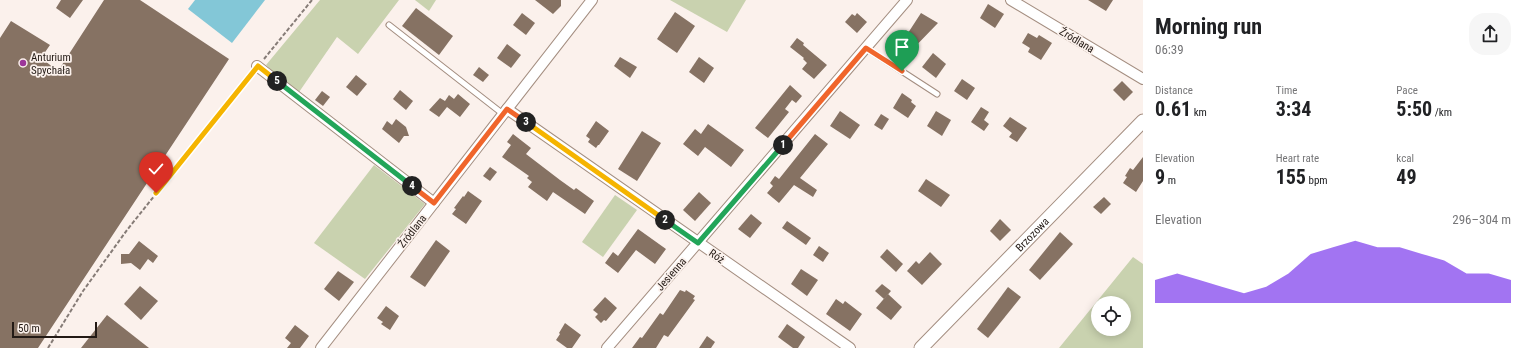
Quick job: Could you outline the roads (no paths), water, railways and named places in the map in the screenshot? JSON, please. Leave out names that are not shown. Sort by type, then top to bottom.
[{"type":"street","name":"Źródlana","points":[[321,348],[592,0]]},
{"type":"street","name":"Jesienna","points":[[607,348],[907,0]]},
{"type":"street","name":"Źródlana","points":[[1011,0],[1143,79]]},
{"type":"street","points":[[258,66],[434,203]]},
{"type":"street","name":"Róż","points":[[505,112],[850,348]]},
{"type":"street","name":"Brzozowa","points":[[921,348],[1143,121]]},
{"type":"lane","points":[[388,25],[505,112]]},
{"type":"lane","points":[[866,48],[937,94]]},
{"type":"water","points":[[195,0],[265,0],[232,43],[188,9]]},
{"type":"place","name":"Anturium Spychała","points":[[23,63]]}]
